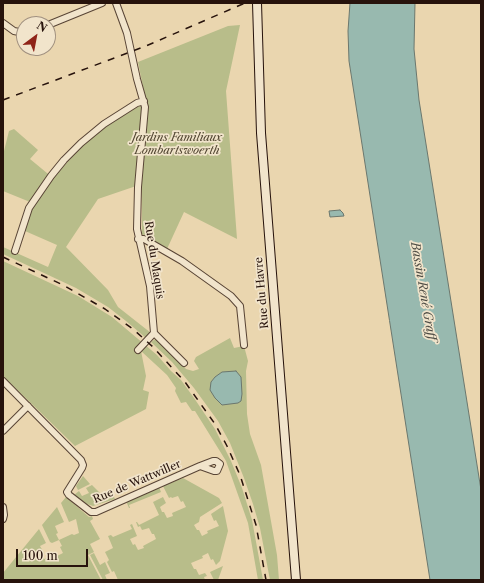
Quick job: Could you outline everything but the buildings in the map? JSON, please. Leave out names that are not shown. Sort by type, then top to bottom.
[{"type":"main road","name":"Rue du Havre","points":[[257,3],[261,133],[296,580]]},
{"type":"street","points":[[56,22],[102,3]]},
{"type":"street","name":"Rue du Maquis","points":[[116,3],[127,33],[145,107],[138,194],[137,229],[138,239],[150,286],[154,333]]},
{"type":"street","points":[[3,23],[16,31]]},
{"type":"street","points":[[15,251],[29,208],[64,160],[81,143],[104,124],[144,100]]},
{"type":"street","points":[[138,239],[144,238],[182,261],[231,296],[240,306],[244,345]]},
{"type":"street","points":[[138,350],[154,333],[184,363]]},
{"type":"street","name":"Rue de Wattwiller","points":[[3,381],[81,460],[82,468],[67,492],[68,495],[92,512],[200,466]]},
{"type":"street","points":[[3,431],[28,406]]},
{"type":"street","points":[[3,507],[3,519]]},
{"type":"green space","name":"Jardins Familiaux Lombartswoerth","points":[[240,25],[226,91],[237,239],[184,212],[167,249],[142,234],[142,184],[98,199],[66,247],[108,290],[118,307],[151,333],[146,338],[108,307],[76,288],[3,254],[3,247],[48,267],[57,245],[25,231],[31,210],[35,204],[3,191],[3,155],[9,131],[14,129],[38,150],[30,159],[53,178],[83,145],[101,129],[146,102],[138,62],[228,26]]},
{"type":"green space","points":[[3,261],[78,296],[112,317],[157,355],[181,380],[215,429],[231,461],[242,488],[252,520],[263,580],[258,580],[248,523],[226,461],[195,411],[192,411],[186,402],[181,403],[175,391],[176,388],[167,375],[141,351],[146,376],[143,390],[149,392],[146,409],[75,446],[3,376]]},
{"type":"green space","points":[[157,338],[186,369],[193,371],[199,369],[194,361],[196,357],[230,338],[234,348],[244,346],[248,361],[246,371],[247,414],[250,434],[261,465],[277,555],[279,580],[270,580],[260,528],[253,504],[230,443],[218,421],[194,388],[172,362],[151,342]]},
{"type":"green space","points":[[83,476],[90,484],[78,490],[76,486]]},
{"type":"green space","points":[[183,478],[219,498],[222,503],[200,517],[199,522],[194,525],[202,536],[208,533],[207,531],[219,526],[216,520],[214,521],[211,514],[223,506],[228,531],[220,561],[216,565],[213,559],[211,560],[208,553],[202,556],[203,558],[191,563],[199,575],[205,573],[207,576],[204,577],[205,580],[118,580],[114,571],[112,572],[107,562],[109,560],[105,552],[113,548],[108,536],[111,535],[113,537],[132,529],[130,525],[132,524],[137,536],[130,539],[138,550],[144,548],[143,546],[156,539],[149,528],[142,530],[140,526],[138,527],[136,522],[139,525],[159,515],[153,502],[163,497],[166,503],[160,507],[167,518],[173,516],[172,513],[186,507],[178,496],[169,498],[163,486]]},
{"type":"green space","points":[[92,485],[103,496],[108,494],[115,499],[93,506],[87,504],[74,495],[79,491],[82,496],[89,493],[86,488]]},
{"type":"green space","points":[[159,487],[161,492],[129,505],[129,508],[126,501]]},
{"type":"green space","points":[[66,497],[89,517],[92,516],[93,519],[90,521],[100,539],[90,544],[94,552],[88,555],[101,580],[3,580],[3,573],[39,529],[46,543],[40,546],[44,553],[42,554],[44,559],[63,553],[59,540],[72,534],[74,535],[79,533],[76,519],[69,522],[61,503]]},
{"type":"green space","points":[[57,507],[64,522],[55,526],[58,533],[56,534],[59,540],[52,543],[50,542],[42,525]]},
{"type":"green space","points":[[94,553],[100,565],[105,562],[110,573],[105,575],[107,580],[103,580],[90,555]]},
{"type":"green space","points":[[223,566],[218,580],[214,580],[210,572]]},
{"type":"water","name":"Bassin René Graff","points":[[350,3],[415,3],[414,49],[419,100],[481,490],[481,580],[430,580],[349,61],[348,31]]},
{"type":"water","points":[[340,210],[344,216],[330,217],[329,211]]},
{"type":"water","points":[[236,371],[241,377],[241,401],[238,403],[222,405],[210,390],[211,382],[222,372]]},
{"type":"railway","points":[[3,100],[146,46],[245,3]]},
{"type":"railway","points":[[3,257],[63,285],[105,309],[133,329],[153,347],[185,382],[215,424],[240,475],[256,525],[266,580]]}]
